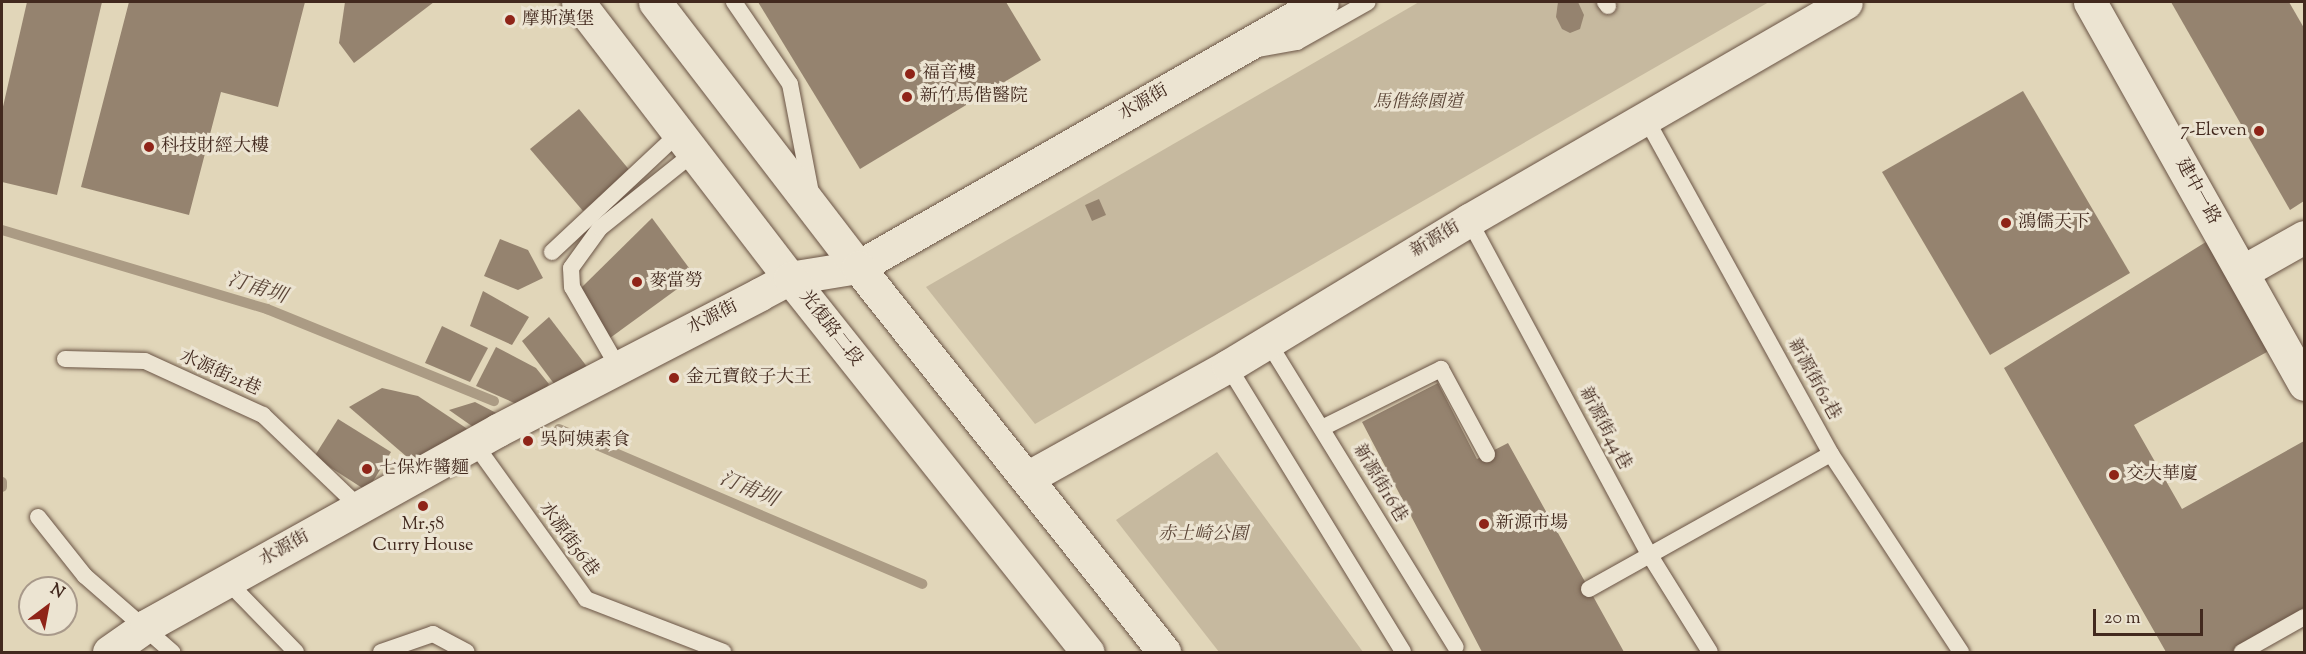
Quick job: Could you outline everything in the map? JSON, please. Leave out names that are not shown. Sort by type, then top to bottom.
[{"type":"street","name":"光復路二段","points":[[578,2],[790,278],[1088,652]]},
{"type":"street","points":[[655,2],[858,267],[1164,652]]},
{"type":"street","name":"新源街","points":[[1027,478],[1228,366],[1469,220],[1846,2]]},
{"type":"street","name":"建中一路","points":[[2090,2],[2304,384]]},
{"type":"street","name":"水源街","points":[[109,652],[146,626],[474,443],[790,278],[858,267],[1232,53],[1303,6]]},
{"type":"street","points":[[2242,272],[2304,237]]},
{"type":"lane","points":[[734,2],[790,84],[814,209]]},
{"type":"lane","points":[[1232,53],[1297,42],[1368,2]]},
{"type":"lane","name":"新源街62巷","points":[[1645,117],[1831,454],[1961,652]]},
{"type":"lane","points":[[552,252],[687,143]]},
{"type":"lane","points":[[618,368],[572,287],[571,268],[600,228],[687,143]]},
{"type":"lane","name":"新源街44巷","points":[[1469,220],[1649,554],[1710,652]]},
{"type":"lane","name":"新源街16巷","points":[[1268,342],[1456,647]]},
{"type":"lane","name":"水源街21巷","points":[[65,358],[145,361],[262,415],[359,507]]},
{"type":"lane","points":[[1228,366],[1403,652]]},
{"type":"lane","points":[[1322,428],[1441,369],[1487,453]]},
{"type":"lane","name":"水源街56巷","points":[[474,443],[586,599],[723,652]]},
{"type":"lane","points":[[1589,590],[1649,554],[1831,454]]},
{"type":"lane","points":[[38,517],[85,576],[146,626],[172,652]]},
{"type":"lane","points":[[227,581],[296,652]]},
{"type":"lane","points":[[2242,652],[2304,617]]},
{"type":"lane","points":[[381,652],[433,634],[467,652]]},
{"type":"green space","name":"馬偕綠園道","points":[[1419,2],[1769,2],[1035,424],[926,287]]},
{"type":"green space","name":"赤土崎公園","points":[[1217,452],[1363,652],[1219,652],[1116,520]]},
{"type":"building","points":[[27,2],[102,2],[57,195],[2,182],[2,111]]},
{"type":"building","name":"科技財經大樓","points":[[129,2],[305,2],[278,107],[221,92],[189,215],[81,187]]},
{"type":"building","points":[[345,2],[434,2],[354,63],[339,43]]},
{"type":"building","name":"新竹馬偕醫院","points":[[758,2],[1006,2],[1041,60],[860,169]]},
{"type":"building","points":[[1558,2],[1578,2],[1584,15],[1580,29],[1570,33],[1562,29],[1556,17]]},
{"type":"building","points":[[2171,2],[2289,2],[2304,28],[2304,201],[2290,210]]},
{"type":"building","name":"鴻儒天下","points":[[2023,91],[2130,273],[1990,355],[1882,172]]},
{"type":"building","points":[[579,109],[631,172],[583,211],[530,149]]},
{"type":"building","points":[[1099,199],[1106,215],[1092,221],[1085,205]]},
{"type":"building","name":"麥當勞","points":[[652,218],[695,276],[610,338],[581,288]]},
{"type":"building","name":"交大華廈","points":[[2217,235],[2276,347],[2134,425],[2182,509],[2304,441],[2304,617],[2242,652],[2166,652],[2004,368]]},
{"type":"building","points":[[500,239],[528,250],[543,278],[518,290],[484,276]]},
{"type":"building","points":[[483,291],[529,317],[512,345],[470,326]]},
{"type":"building","points":[[549,317],[588,368],[555,385],[522,341]]},
{"type":"building","points":[[442,326],[488,348],[470,382],[425,363]]},
{"type":"building","points":[[496,347],[536,368],[549,384],[541,395],[521,406],[476,386]]},
{"type":"building","name":"新源市場","points":[[1438,383],[1477,459],[1508,443],[1624,652],[1482,652],[1362,422]]},
{"type":"building","points":[[382,388],[418,396],[475,434],[414,463],[349,407]]},
{"type":"building","points":[[475,402],[504,417],[479,431],[449,410]]},
{"type":"building","points":[[338,419],[391,452],[367,491],[314,457]]},
{"type":"waterway","name":"汀甫圳","points":[[2,230],[267,309],[494,401]]},
{"type":"waterway","name":"汀甫圳","points":[[559,429],[922,584]]},
{"type":"waterway","points":[[2,482],[2,487]]},
{"type":"place","name":"摩斯漢堡","points":[[510,20]]},
{"type":"place","name":"福音樓","points":[[910,74]]},
{"type":"place","name":"新竹馬偕醫院","points":[[907,97]]},
{"type":"place","name":"7-Eleven","points":[[2259,131]]},
{"type":"place","name":"科技財經大樓","points":[[149,147]]},
{"type":"place","name":"鴻儒天下","points":[[2006,223]]},
{"type":"place","name":"麥當勞","points":[[637,282]]},
{"type":"place","name":"金元寶餃子大王","points":[[674,378]]},
{"type":"place","name":"吳阿姨素食","points":[[528,441]]},
{"type":"place","name":"七保炸醬麵","points":[[367,469]]},
{"type":"place","name":"交大華廈","points":[[2114,475]]},
{"type":"place","name":"Mr.58 Curry House","points":[[423,506]]},
{"type":"place","name":"新源市場","points":[[1484,524]]}]
